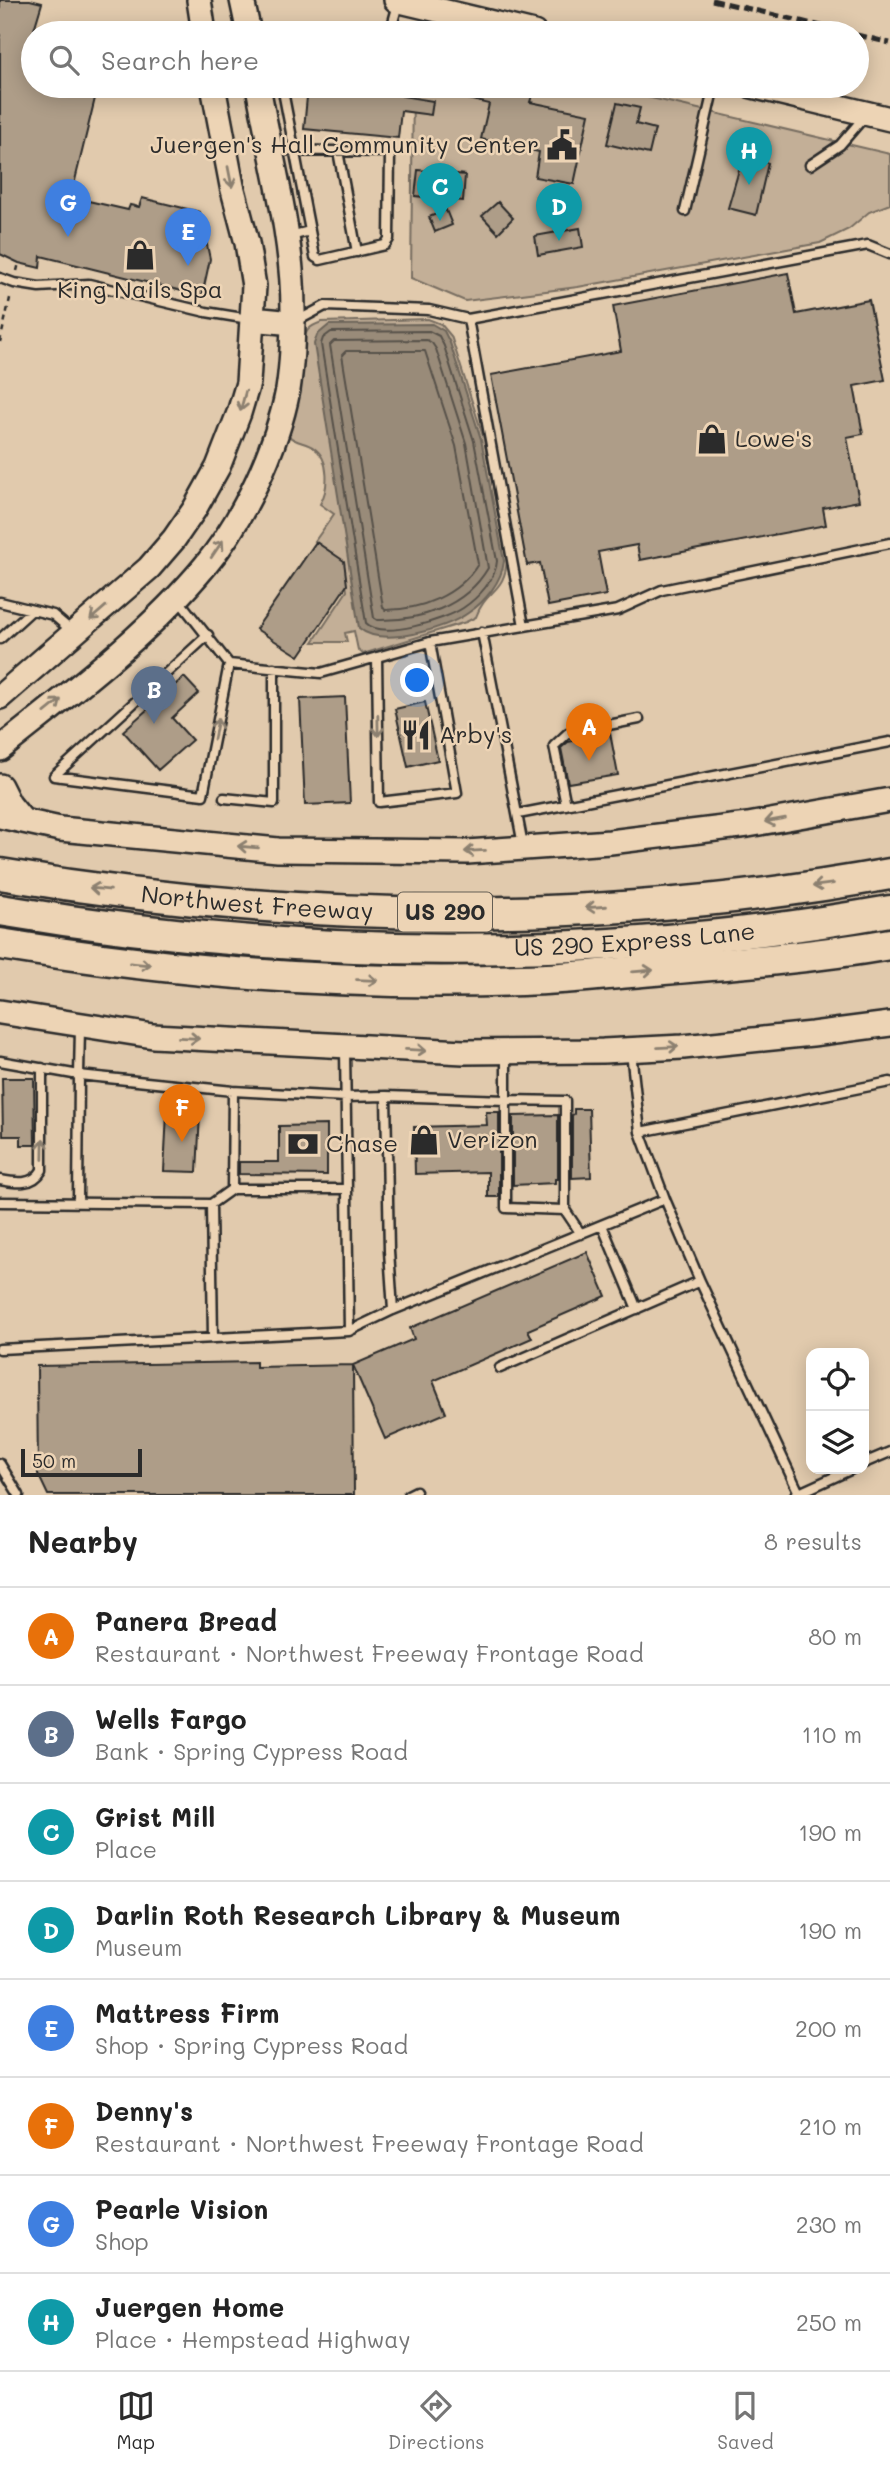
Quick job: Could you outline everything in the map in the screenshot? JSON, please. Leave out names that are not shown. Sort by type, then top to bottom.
[{"type":"highway","name":"Northwest Freeway","points":[[0,874],[74,886],[232,904],[398,912],[538,911],[672,902],[837,883],[890,874]]},
{"type":"highway","name":"US 290 Express Lane","points":[[0,910],[79,924],[205,937],[337,947],[444,949],[598,945],[700,937],[835,921],[890,911]]},
{"type":"highway","points":[[0,944],[110,960],[228,972],[434,982],[525,980],[738,964],[890,944]]},
{"type":"street","points":[[199,0],[202,21]]},
{"type":"street","points":[[242,0],[246,21]]},
{"type":"street","points":[[398,0],[485,21]]},
{"type":"street","points":[[0,697],[149,568],[194,510],[218,467],[230,438],[247,383],[254,286],[215,98]]},
{"type":"street","points":[[0,749],[115,656],[177,597],[206,565],[229,531],[268,452],[288,390],[293,323],[287,237],[260,98]]},
{"type":"street","points":[[803,98],[890,119]]},
{"type":"street","points":[[252,320],[293,323]]},
{"type":"street","points":[[149,568],[177,597]]},
{"type":"street","points":[[0,786],[9,804],[7,818],[60,829],[278,850],[467,852],[610,842],[748,825],[890,800]]},
{"type":"street","points":[[0,1012],[153,1036],[345,1047],[506,1052],[631,1049],[812,1034],[890,1024]]},
{"type":"lane","points":[[393,21],[398,0]]},
{"type":"lane","points":[[270,150],[294,150],[390,152],[389,239],[385,245],[320,260],[315,257],[294,150],[284,98]]},
{"type":"lane","points":[[685,211],[711,98]]},
{"type":"lane","points":[[810,165],[840,145],[866,113]]},
{"type":"lane","points":[[338,151],[357,252]]},
{"type":"lane","points":[[287,237],[310,231]]},
{"type":"lane","points":[[293,323],[325,306],[429,310],[468,319],[868,245],[890,254]]},
{"type":"lane","points":[[0,278],[39,287],[89,284],[206,312],[252,320]]},
{"type":"lane","points":[[468,319],[524,626]]},
{"type":"lane","points":[[229,664],[321,673],[430,642],[618,610],[662,590],[890,543]]},
{"type":"lane","points":[[177,597],[208,635],[229,664],[203,795],[54,776],[208,635]]},
{"type":"lane","points":[[0,602],[53,615],[74,633]]},
{"type":"lane","points":[[0,639],[32,610]]},
{"type":"lane","points":[[482,632],[524,848]]},
{"type":"lane","points":[[377,657],[379,802],[457,793],[430,642]]},
{"type":"lane","points":[[224,798],[274,803],[274,668]]},
{"type":"lane","points":[[566,805],[554,746],[568,733],[639,719]]},
{"type":"lane","points":[[518,814],[890,742]]},
{"type":"lane","points":[[78,1202],[80,1025]]},
{"type":"lane","points":[[345,1047],[349,1331]]},
{"type":"lane","points":[[631,1049],[640,1132],[700,1282],[797,1494],[841,1474]]},
{"type":"lane","points":[[506,1052],[506,1208],[565,1210]]},
{"type":"lane","points":[[0,1061],[79,1076],[233,1091],[346,1097],[565,1101],[565,1210],[581,1234]]},
{"type":"lane","points":[[0,1180],[27,1183],[38,1177],[42,1170],[41,1068]]},
{"type":"lane","points":[[640,1132],[890,1082]]},
{"type":"lane","points":[[232,1189],[233,1091]]},
{"type":"lane","points":[[386,1096],[393,1310]]},
{"type":"lane","points":[[0,1202],[211,1204],[232,1189],[347,1189]]},
{"type":"lane","points":[[0,1349],[349,1331],[393,1310],[665,1199]]},
{"type":"lane","points":[[211,1204],[213,1338]]},
{"type":"lane","points":[[602,1225],[637,1309]]},
{"type":"lane","points":[[500,1368],[700,1282]]},
{"type":"lane","points":[[869,1462],[890,1452]]},
{"type":"lane","points":[[0,1464],[19,1495]]},
{"type":"path","points":[[0,342],[19,263]]},
{"type":"shaded area","points":[[413,98],[651,98],[890,154],[890,204],[869,212],[849,229],[820,243],[578,287],[465,301],[411,278]]},
{"type":"shaded area","points":[[428,319],[441,324],[451,336],[484,439],[507,558],[503,578],[476,617],[466,622],[363,654],[358,650],[354,631],[345,633],[347,642],[313,642],[347,591],[343,561],[315,541],[334,514],[320,504],[326,483],[323,459],[314,448],[289,436],[300,349],[308,330],[322,322]]},
{"type":"water","points":[[432,324],[444,331],[450,343],[481,439],[504,561],[503,569],[492,590],[481,603],[458,619],[414,634],[369,634],[359,628],[314,344],[317,335],[329,325]]},
{"type":"building","points":[[0,0],[30,0],[42,3],[37,21],[21,21],[21,98],[95,98],[71,197],[128,210],[130,205],[139,207],[142,198],[200,212],[210,259],[202,296],[41,256],[40,268],[19,263],[0,254]]},
{"type":"building","points":[[307,98],[414,98],[433,101],[431,115],[401,111],[398,138],[304,129]]},
{"type":"building","points":[[464,98],[531,98],[530,102],[589,114],[574,184],[535,177],[539,152],[481,139],[489,104]]},
{"type":"building","points":[[617,103],[640,108],[636,124],[655,129],[649,154],[607,144]]},
{"type":"building","points":[[743,156],[768,163],[756,215],[728,208]]},
{"type":"building","points":[[418,170],[465,175],[463,201],[415,196]]},
{"type":"building","points":[[498,202],[513,218],[498,233],[482,216]]},
{"type":"building","points":[[446,210],[452,225],[435,232],[429,217]]},
{"type":"building","points":[[580,228],[583,247],[538,255],[535,236]]},
{"type":"building","points":[[788,273],[796,314],[869,300],[885,380],[854,386],[863,434],[847,437],[859,501],[823,508],[826,525],[640,560],[637,545],[598,552],[606,595],[548,606],[540,563],[527,565],[491,375],[621,351],[613,306]]},
{"type":"building","points":[[316,542],[344,561],[347,585],[299,656],[256,629]]},
{"type":"building","points":[[184,677],[199,693],[172,718],[192,740],[158,770],[123,731]]},
{"type":"building","points":[[345,697],[350,803],[305,805],[300,699]]},
{"type":"building","name":"Arby's","points":[[425,702],[438,760],[408,767],[395,709]]},
{"type":"building","points":[[610,733],[618,775],[568,783],[561,748],[568,742]]},
{"type":"building","points":[[2,1078],[34,1078],[35,1145],[21,1145],[21,1136],[3,1136]]},
{"type":"building","points":[[574,1109],[589,1109],[591,1177],[572,1178]]},
{"type":"building","points":[[486,1112],[499,1112],[499,1197],[488,1197],[488,1172],[415,1174],[414,1127],[487,1125]]},
{"type":"building","points":[[167,1113],[200,1114],[197,1172],[164,1171]]},
{"type":"building","points":[[558,1115],[558,1179],[555,1179],[555,1183],[513,1185],[513,1116]]},
{"type":"building","name":"Chase","points":[[327,1125],[327,1175],[239,1174],[239,1162],[279,1162],[279,1126]]},
{"type":"building","points":[[587,1252],[606,1296],[528,1330],[532,1338],[433,1381],[446,1413],[385,1439],[353,1365],[414,1339],[410,1328]]},
{"type":"building","points":[[256,1362],[256,1367],[353,1365],[354,1495],[48,1495],[38,1474],[37,1366]]},
{"type":"railway","points":[[712,0],[800,21]]},
{"type":"railway","points":[[869,38],[890,43]]},
{"type":"place","name":"Juergen's Hall Community Center","points":[[562,145]]},
{"type":"place","name":"Juergen Home","points":[[749,185]]},
{"type":"place","name":"Grist Mill","points":[[440,221]]},
{"type":"place","name":"Pearle Vision","points":[[68,237]]},
{"type":"place","name":"Darlin Roth Research Library & Museum","points":[[559,241]]},
{"type":"place","name":"King Nails Spa","points":[[140,255]]},
{"type":"place","name":"Mattress Firm","points":[[188,266]]},
{"type":"place","name":"Lowe's","points":[[712,439]]},
{"type":"place","name":"Wells Fargo","points":[[154,724]]},
{"type":"place","name":"Arby's","points":[[416,735]]},
{"type":"place","name":"Panera Bread","points":[[589,761]]},
{"type":"place","name":"Verizon","points":[[424,1140]]},
{"type":"place","name":"Denny's","points":[[182,1142]]},
{"type":"place","name":"Chase","points":[[303,1144]]}]
